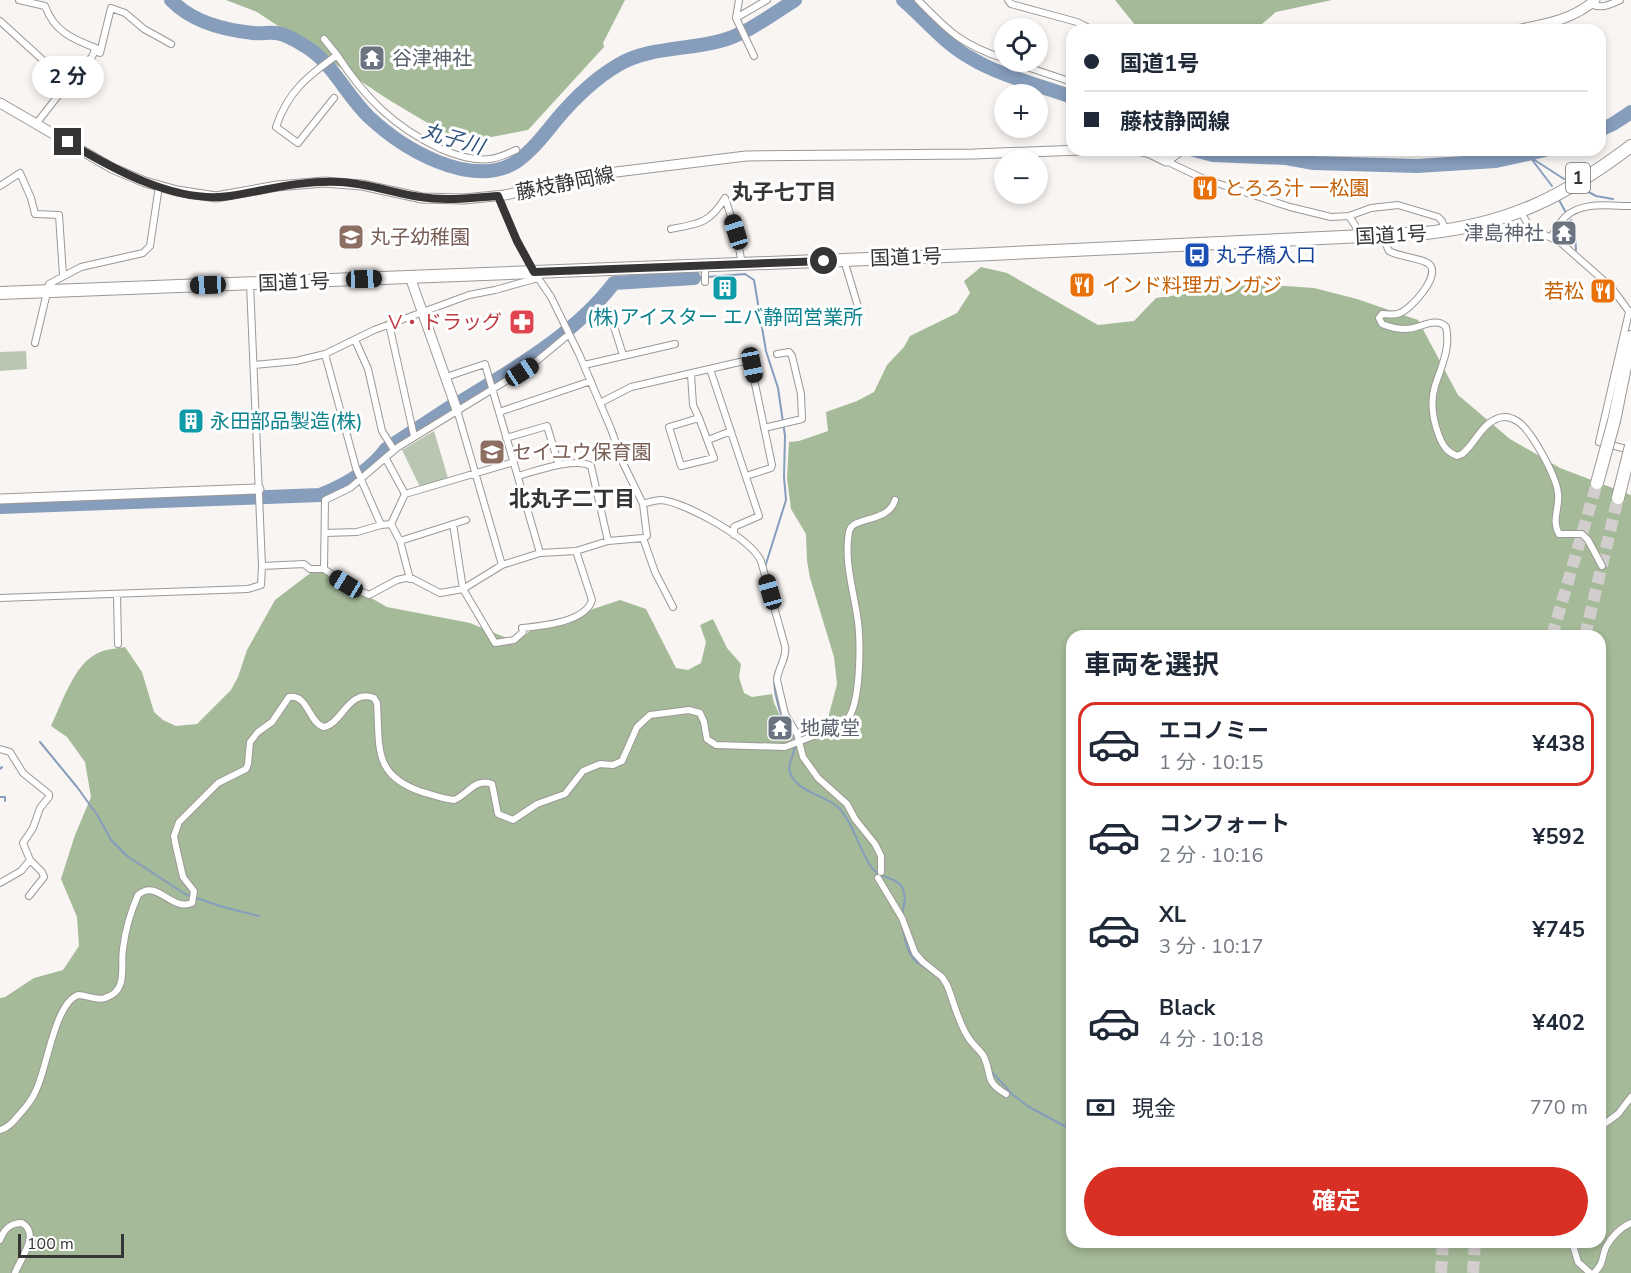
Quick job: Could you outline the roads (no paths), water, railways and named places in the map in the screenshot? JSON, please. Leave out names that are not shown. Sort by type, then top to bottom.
[{"type":"highway","name":"国道1号","points":[[1521,212],[1584,174],[1631,137]]},
{"type":"highway","name":"国道1号","points":[[0,293],[410,277],[705,269],[742,264],[1382,236],[1446,231],[1492,222],[1521,212],[1570,188],[1631,148]]},
{"type":"highway","points":[[1614,421],[1631,337]]},
{"type":"highway","points":[[1597,483],[1631,361]]},
{"type":"highway","points":[[1618,498],[1631,448]]},
{"type":"main road","points":[[1542,24],[1572,17],[1593,2]]},
{"type":"main road","name":"藤枝静岡線","points":[[0,103],[112,168],[159,186],[216,197],[277,186],[324,182],[362,185],[435,199],[498,196],[578,177],[746,156],[974,154],[1066,151]]},
{"type":"main road","points":[[1156,156],[1166,161],[1173,156]]},
{"type":"main road","points":[[410,277],[457,410]]},
{"type":"main road","points":[[0,499],[259,492]]},
{"type":"street","points":[[19,0],[45,6],[48,15],[61,32],[96,48],[92,57],[36,124]]},
{"type":"street","points":[[739,0],[736,19],[754,56]]},
{"type":"street","points":[[736,19],[767,0]]},
{"type":"street","points":[[918,0],[947,30],[965,43],[994,55]]},
{"type":"street","points":[[1008,0],[1011,4],[1081,24]]},
{"type":"street","points":[[1593,2],[1605,7],[1620,0]]},
{"type":"street","points":[[94,51],[100,53],[111,8],[125,13],[144,29],[171,44]]},
{"type":"street","points":[[0,21],[68,83]]},
{"type":"street","points":[[324,39],[351,77],[405,130],[448,152],[474,159],[489,159],[516,150]]},
{"type":"street","points":[[334,98],[298,142],[276,127],[292,93],[336,55]]},
{"type":"street","points":[[1042,72],[1066,80]]},
{"type":"street","points":[[1166,161],[1204,179],[1290,207],[1331,217],[1349,216],[1371,208],[1398,205],[1438,217],[1446,231]]},
{"type":"street","points":[[0,186],[20,173],[31,198],[34,214],[59,215],[63,275]]},
{"type":"street","points":[[35,343],[49,284],[81,267],[143,254],[147,250],[150,246],[159,186]]},
{"type":"street","points":[[262,566],[304,564],[310,569],[324,569],[346,584],[369,595],[397,580],[410,579],[440,593],[463,589],[502,565],[540,553],[576,551],[608,541],[647,536],[643,504],[623,463],[584,365],[551,297],[517,241],[498,196]]},
{"type":"street","points":[[671,229],[702,223],[716,213],[725,198],[736,232],[742,264]]},
{"type":"street","points":[[1551,237],[1563,220],[1576,210],[1600,205],[1631,206]]},
{"type":"street","points":[[1521,212],[1530,228],[1560,242],[1611,286],[1630,313],[1627,317],[1599,442],[1631,448]]},
{"type":"street","points":[[1349,216],[1362,236]]},
{"type":"street","points":[[1382,236],[1389,251],[1426,262],[1432,269],[1432,279],[1408,308],[1394,315],[1382,314],[1379,318],[1382,324],[1391,327],[1415,328],[1436,322],[1446,327],[1444,364],[1435,385],[1432,404],[1436,427],[1446,449],[1457,456],[1462,454],[1490,422],[1503,417],[1518,421],[1537,447],[1558,492],[1556,530],[1559,534],[1582,534],[1602,566]]},
{"type":"street","points":[[844,260],[859,310]]},
{"type":"street","points":[[705,269],[705,282]]},
{"type":"street","points":[[254,364],[296,361],[324,354],[389,324],[469,295],[495,290],[536,275]]},
{"type":"street","points":[[0,598],[255,588],[262,583],[250,284]]},
{"type":"street","points":[[609,311],[623,355]]},
{"type":"street","points":[[389,324],[414,436]]},
{"type":"street","points":[[324,569],[325,500],[350,488],[394,450],[457,410],[491,385],[532,365],[566,331]]},
{"type":"street","points":[[355,340],[363,355],[382,431],[394,450]]},
{"type":"street","points":[[584,365],[623,355],[653,351],[675,344]]},
{"type":"street","points":[[764,429],[802,419],[801,394],[792,356],[789,352],[777,354]]},
{"type":"street","points":[[324,354],[357,472],[381,525]]},
{"type":"street","points":[[600,403],[632,387],[744,361],[752,365],[772,465],[771,468],[746,476]]},
{"type":"street","points":[[446,377],[485,364],[540,553]]},
{"type":"street","points":[[710,369],[759,516],[734,527],[735,535]]},
{"type":"street","points":[[691,374],[693,405],[699,418],[708,440],[714,458],[681,466],[669,427],[699,418]]},
{"type":"street","points":[[499,412],[591,381]]},
{"type":"street","points":[[457,410],[502,565]]},
{"type":"street","points":[[506,438],[547,426],[559,465]]},
{"type":"street","points":[[708,440],[731,431]]},
{"type":"street","points":[[386,459],[405,494]]},
{"type":"street","points":[[391,524],[405,494],[514,462]]},
{"type":"street","points":[[518,476],[559,465],[584,463],[593,468],[608,541]]},
{"type":"street","points":[[643,504],[661,500],[709,518],[757,551],[785,646],[785,658],[777,674],[778,688],[785,714],[800,741],[803,757],[818,778],[847,804],[855,819],[879,850],[882,862],[879,875],[880,884],[902,918],[915,953],[942,977],[967,1037],[986,1062],[994,1087],[1006,1094]]},
{"type":"street","points":[[0,1130],[15,1120],[36,1090],[60,1018],[70,999],[78,994],[94,999],[104,999],[114,993],[120,984],[124,974],[123,947],[138,895],[146,889],[151,889],[177,904],[192,903],[194,891],[183,877],[174,836],[179,822],[218,783],[246,769],[249,742],[272,722],[290,697],[300,698],[315,722],[323,727],[331,724],[354,701],[366,696],[375,698],[378,743],[382,760],[395,778],[412,789],[454,800],[477,785],[488,782],[494,788],[498,814],[508,819],[519,817],[537,804],[565,794],[583,771],[622,761],[640,722],[658,712],[689,710],[700,712],[707,739],[716,746],[778,748],[800,741],[839,726],[851,714],[856,691],[859,643],[858,616],[849,566],[849,532],[853,525],[885,514],[893,507],[895,500]]},
{"type":"street","points":[[400,541],[466,520]]},
{"type":"street","points":[[326,533],[363,531],[391,524]]},
{"type":"street","points":[[391,524],[400,541],[410,579]]},
{"type":"street","points":[[453,524],[463,589],[495,643],[514,640],[523,632],[522,628],[564,621],[590,608],[592,600],[576,551]]},
{"type":"street","points":[[643,538],[655,572],[673,607]]},
{"type":"street","points":[[117,594],[118,644]]},
{"type":"street","points":[[0,749],[10,752],[23,773],[49,794],[40,808],[33,828],[23,843],[30,860],[44,877],[29,896]]},
{"type":"street","points":[[0,883],[21,871],[30,860]]},
{"type":"street","points":[[1606,1123],[1618,1114],[1631,1096]]},
{"type":"street","points":[[0,1240],[10,1225],[22,1223],[26,1225],[28,1247],[15,1273]]},
{"type":"street","points":[[1606,1247],[1622,1227],[1631,1223]]},
{"type":"street","points":[[1574,1248],[1578,1262],[1590,1273]]},
{"type":"street","points":[[1594,1273],[1602,1265],[1606,1248]]},
{"type":"waterway","name":"丸子川","points":[[171,0],[188,14],[209,24],[242,32],[280,34],[298,42],[315,53],[369,117],[399,141],[438,162],[478,171],[498,169],[522,158],[578,97],[601,76],[618,65],[642,55],[730,38],[759,24],[795,0]]},
{"type":"waterway","name":"丸子川","points":[[903,0],[943,38],[981,64],[1066,95]]},
{"type":"waterway","name":"丸子川","points":[[1606,127],[1631,112]]},
{"type":"waterway","name":"丸子川","points":[[1237,156],[1286,158],[1314,163],[1417,166],[1496,161],[1518,156]]},
{"type":"waterway","points":[[1528,156],[1552,186]]},
{"type":"waterway","points":[[1533,159],[1564,179]]},
{"type":"waterway","points":[[1583,189],[1596,196],[1613,199]]},
{"type":"waterway","points":[[1559,200],[1565,211]]},
{"type":"waterway","points":[[1571,220],[1576,250]]},
{"type":"waterway","points":[[694,278],[745,274],[754,280],[766,351],[778,388],[785,436],[786,500],[765,567]]},
{"type":"waterway","points":[[460,402],[562,335],[581,319],[614,283],[694,278]]},
{"type":"waterway","points":[[0,507],[320,495],[356,476],[380,457],[386,449],[450,407]]},
{"type":"waterway","points":[[776,671],[774,682],[777,702],[783,719],[795,739],[789,765],[791,776],[806,790],[834,804],[844,814],[875,872],[899,883],[904,890],[902,914]]},
{"type":"waterway","points":[[40,742],[77,787],[98,816],[111,840],[127,856],[185,894],[259,916]]},
{"type":"waterway","points":[[0,797],[5,797],[5,801]]},
{"type":"waterway","points":[[902,925],[912,957],[928,969]]},
{"type":"waterway","points":[[991,1071],[1013,1095],[1029,1107],[1066,1127]]},
{"type":"tunnel","points":[[1554,630],[1597,483]]},
{"type":"tunnel","points":[[1586,630],[1618,498]]},
{"type":"tunnel","points":[[1441,1273],[1443,1248]]},
{"type":"tunnel","points":[[1473,1273],[1475,1248]]},
{"type":"place","name":"谷津神社","points":[[372,58]]},
{"type":"place","name":"とろろ汁 一松園","points":[[1205,188]]},
{"type":"place","name":"津島神社","points":[[1564,233]]},
{"type":"place","name":"丸子幼稚園","points":[[351,237]]},
{"type":"place","name":"丸子橋入口","points":[[1197,255]]},
{"type":"place","name":"インド料理ガンガジ","points":[[1082,285]]},
{"type":"place","name":"(株)アイスター エバ静岡営業所","points":[[725,288]]},
{"type":"place","name":"若松","points":[[1603,291]]},
{"type":"place","name":"V・ドラッグ","points":[[522,322]]},
{"type":"place","name":"永田部品製造(株)","points":[[191,421]]},
{"type":"place","name":"セイユウ保育園","points":[[492,452]]},
{"type":"place","name":"地蔵堂","points":[[780,728]]},
{"type":"district","name":"丸子七丁目","points":[[784,192]]},
{"type":"district","name":"北丸子二丁目","points":[[572,499]]}]
